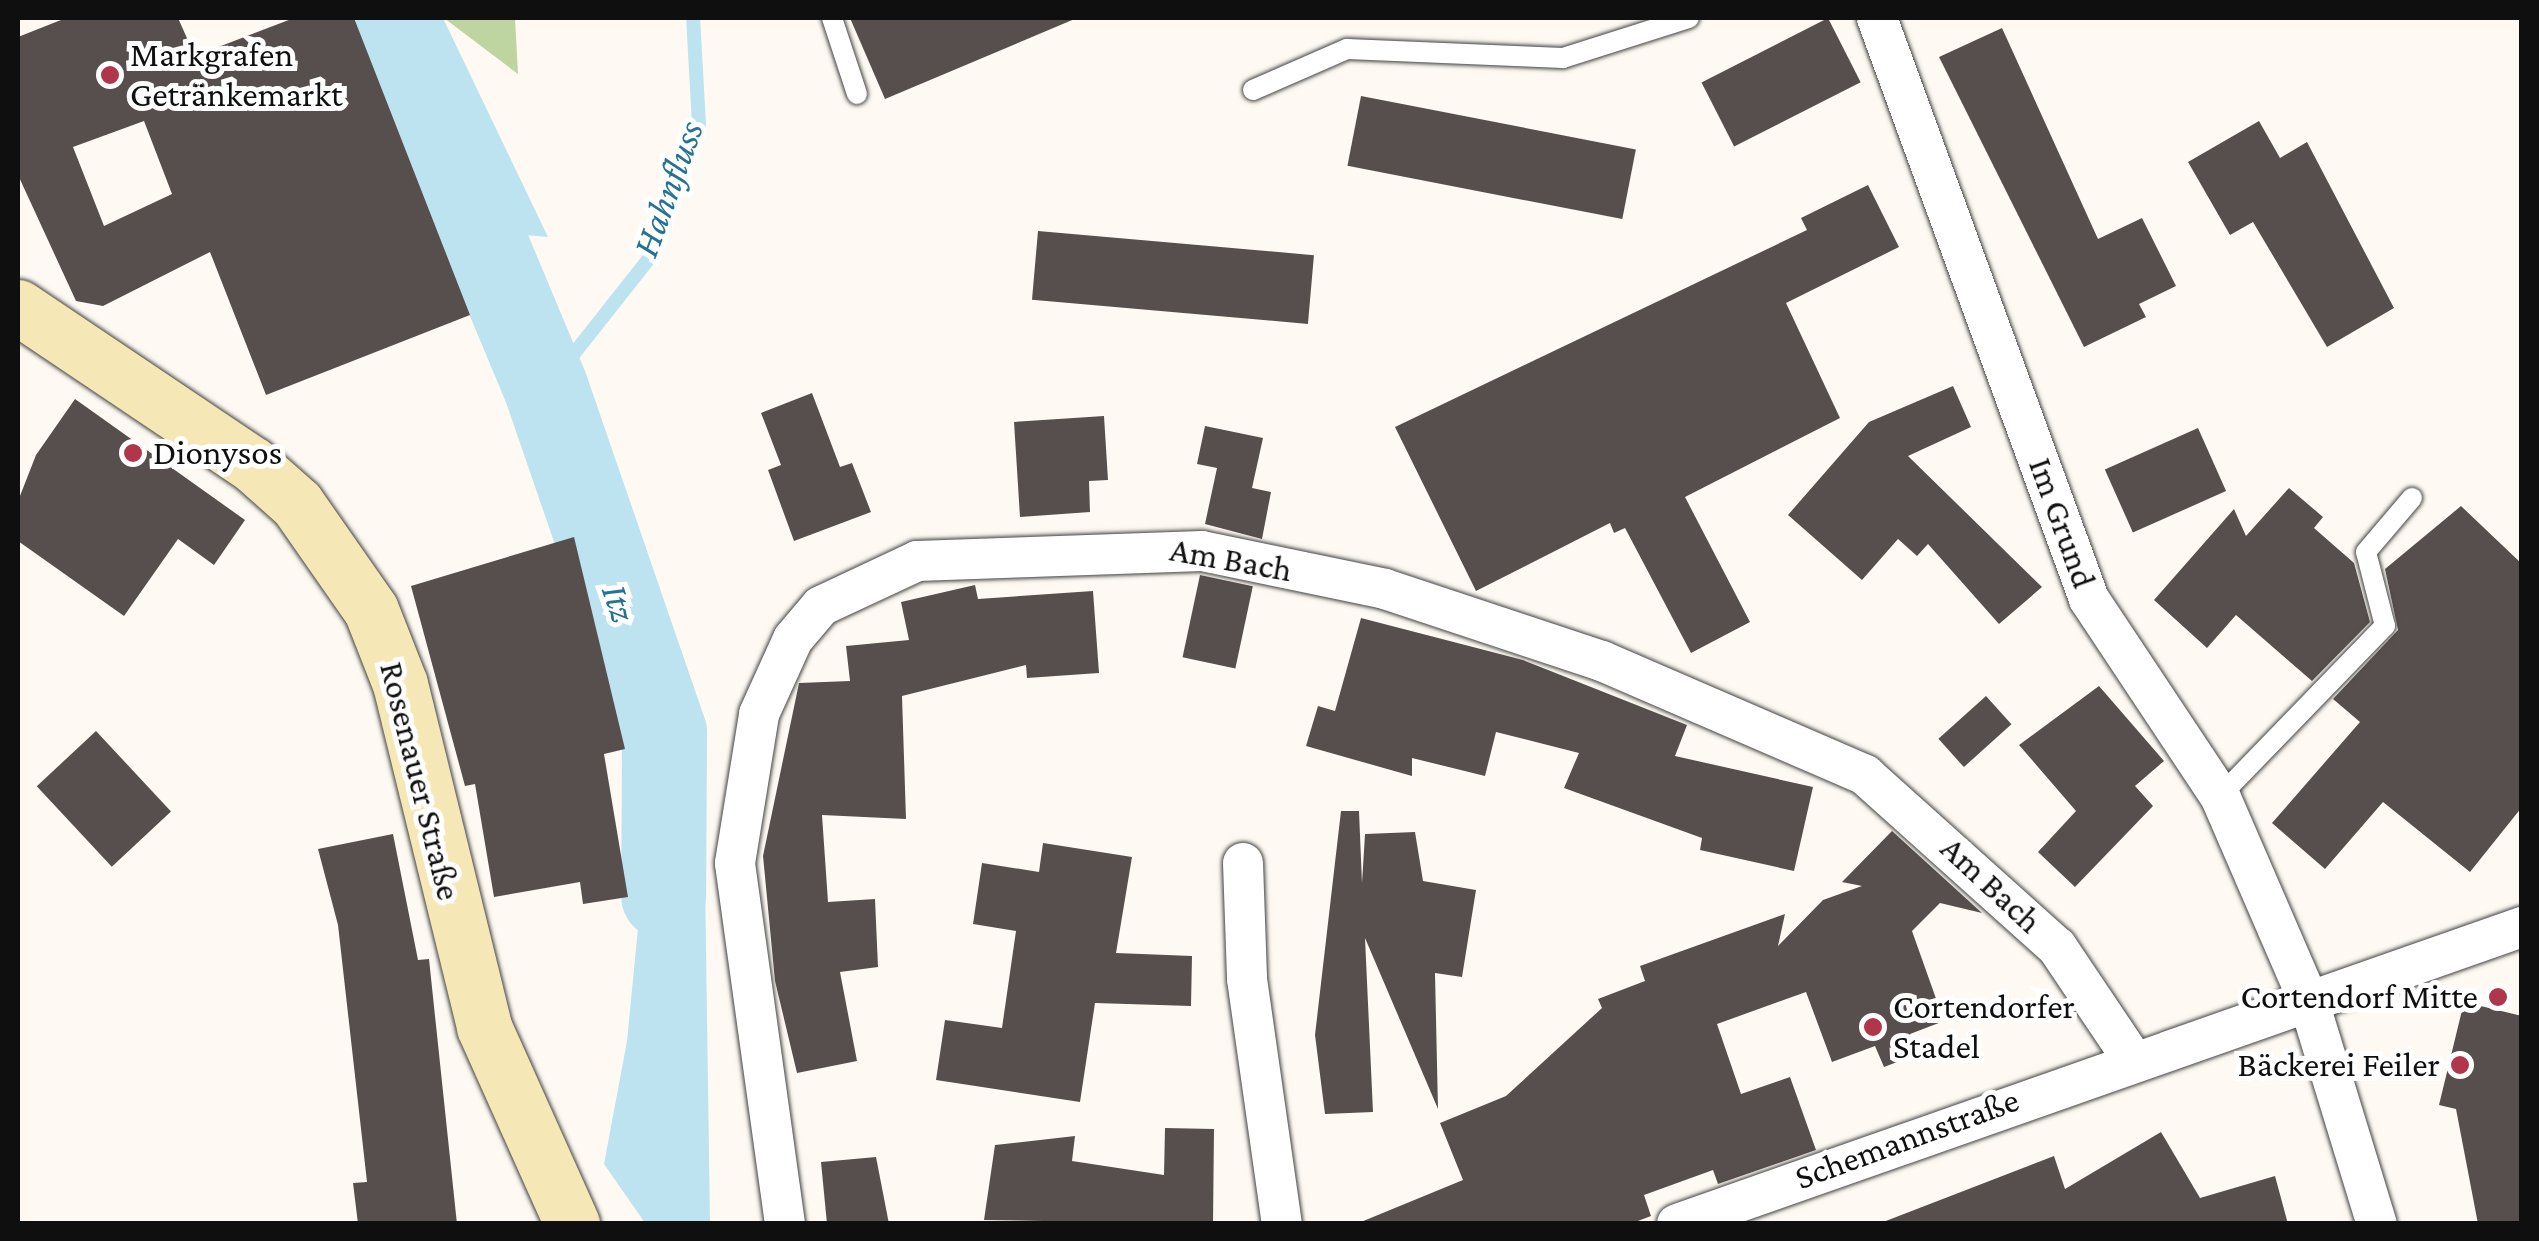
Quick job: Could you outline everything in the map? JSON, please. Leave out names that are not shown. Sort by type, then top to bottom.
[{"type":"street","name":"Im Grund","points":[[1877,18],[2089,599],[2220,796],[2308,999],[2377,1224]]},
{"type":"street","name":"Rosenauer Straße","points":[[18,307],[252,464],[297,504],[371,610],[400,684],[484,1027],[569,1218]]},
{"type":"street","name":"Am Bach","points":[[785,1224],[735,864],[759,714],[793,638],[821,606],[917,562],[1202,551],[1385,589],[1602,661],[1865,775],[2057,947],[2131,1057]]},
{"type":"street","points":[[1243,863],[1246,979],[1282,1224]]},
{"type":"street","name":"Schemannstraße","points":[[1677,1224],[2131,1057],[2522,926]]},
{"type":"lane","points":[[832,18],[857,94]]},
{"type":"lane","points":[[1253,90],[1347,49],[1563,58],[1689,18]]},
{"type":"lane","points":[[2220,796],[2385,626],[2366,552],[2412,498]]},
{"type":"green space","points":[[444,18],[515,18],[518,74]]},
{"type":"water","points":[[364,18],[443,18],[548,237],[467,230]]},
{"type":"water","points":[[641,762],[704,807],[710,1223],[645,1223],[604,1164],[627,1041],[651,794]]},
{"type":"building","points":[[66,18],[178,18],[195,56],[294,18],[354,18],[470,315],[266,395],[210,252],[103,306],[76,301],[18,175],[18,37]],"holes":[[[144,121],[172,194],[104,226],[73,147]]]},
{"type":"building","points":[[850,18],[1077,18],[885,99]]},
{"type":"building","points":[[1828,18],[1861,82],[1734,147],[1701,82]]},
{"type":"building","points":[[2002,28],[2098,239],[2142,218],[2176,286],[2139,304],[2146,317],[2084,347],[1939,57]]},
{"type":"building","points":[[1361,96],[1636,149],[1622,219],[1347,166]]},
{"type":"building","points":[[2259,121],[2280,158],[2307,142],[2394,308],[2327,347],[2253,222],[2230,235],[2188,162]]},
{"type":"building","points":[[1868,185],[1899,247],[1786,303],[1840,418],[1685,497],[1750,622],[1691,653],[1625,528],[1614,533],[1610,523],[1476,591],[1395,427],[1807,230],[1801,218]]},
{"type":"building","points":[[1038,231],[1314,255],[1308,324],[1032,300]]},
{"type":"building","points":[[1953,386],[1971,427],[1908,456],[2042,587],[1999,624],[1928,544],[1917,556],[1898,539],[1862,580],[1788,515],[1869,422]]},
{"type":"building","points":[[812,393],[840,467],[852,463],[871,512],[794,541],[768,470],[781,465],[761,413]]},
{"type":"building","points":[[75,399],[245,520],[214,565],[178,539],[124,616],[18,541],[18,501],[36,455]]},
{"type":"building","points":[[1104,416],[1108,480],[1089,481],[1090,512],[1020,517],[1014,422]]},
{"type":"building","points":[[1205,426],[1263,438],[1252,488],[1271,492],[1262,539],[1205,524],[1217,468],[1197,464]]},
{"type":"building","points":[[2198,428],[2226,491],[2133,533],[2105,469]]},
{"type":"building","points":[[2289,488],[2323,517],[2314,528],[2354,563],[2370,622],[2312,681],[2236,615],[2207,648],[2154,600],[2234,509],[2246,536]]},
{"type":"building","points":[[2461,506],[2522,564],[2522,807],[2470,872],[2383,802],[2325,869],[2272,823],[2360,722],[2333,699],[2398,630],[2385,569]]},
{"type":"building","points":[[574,537],[625,749],[604,754],[628,897],[583,904],[580,882],[494,897],[475,784],[465,786],[411,586]]},
{"type":"building","points":[[1200,575],[1253,586],[1235,668],[1183,657]]},
{"type":"building","points":[[975,585],[978,599],[1093,591],[1099,673],[1027,678],[1026,665],[902,696],[906,819],[822,815],[828,902],[875,899],[878,967],[840,972],[857,1061],[797,1073],[775,981],[763,856],[799,683],[850,681],[846,646],[909,640],[901,602]]},
{"type":"building","points":[[1361,618],[1523,660],[1687,725],[1675,756],[1813,787],[1794,871],[1700,850],[1702,838],[1564,788],[1579,753],[1496,732],[1485,776],[1412,758],[1412,776],[1306,746],[1318,706],[1335,711]]},
{"type":"building","points":[[2099,686],[2164,761],[2135,786],[2153,806],[2075,887],[2038,852],[2076,811],[2019,745]]},
{"type":"building","points":[[1986,696],[2011,724],[1964,767],[1938,739]]},
{"type":"building","points":[[96,731],[171,811],[112,867],[37,786]]},
{"type":"building","points":[[1341,811],[1359,811],[1362,883],[1365,834],[1415,832],[1423,881],[1476,890],[1462,977],[1435,973],[1438,1109],[1365,938],[1373,1112],[1325,1114],[1315,1035]]},
{"type":"building","points":[[1892,831],[1982,913],[1940,903],[1912,931],[1944,1021],[1910,1034],[1918,1054],[1884,1067],[1875,1046],[1832,1062],[1806,992],[1717,1024],[1741,1094],[1790,1077],[1816,1150],[1718,1184],[1713,1170],[1644,1195],[1651,1216],[1630,1224],[1356,1224],[1463,1180],[1440,1123],[1506,1096],[1602,1008],[1598,999],[1645,981],[1640,966],[1785,914],[1778,946],[1823,900],[1862,886],[1842,882]]},
{"type":"building","points":[[393,834],[418,960],[429,959],[457,1224],[358,1224],[353,1183],[367,1182],[338,925],[318,849]]},
{"type":"building","points":[[1043,843],[1132,857],[1116,953],[1192,956],[1191,1006],[1095,1003],[1080,1102],[936,1080],[945,1020],[1002,1028],[1016,931],[973,924],[982,863],[1039,872]]},
{"type":"building","points":[[2464,1002],[2522,1016],[2522,1224],[2478,1224],[2456,1109],[2439,1105]]},
{"type":"building","points":[[1165,1128],[1214,1129],[1213,1224],[984,1220],[995,1145],[1075,1136],[1072,1161],[1164,1175]]},
{"type":"building","points":[[2161,1132],[2200,1198],[2275,1176],[2288,1224],[1878,1224],[2054,1156],[2065,1189]]},
{"type":"building","points":[[876,1157],[889,1224],[827,1224],[821,1162]]},
{"type":"waterway","name":"Itz","points":[[391,18],[546,389],[664,732],[663,896]]},
{"type":"waterway","name":"Hahnfluss","points":[[546,389],[655,251],[699,124],[693,18]]},
{"type":"place","name":"Markgrafen Getränkemarkt","points":[[110,75]]},
{"type":"place","name":"Dionysos","points":[[133,453]]},
{"type":"place","name":"Cortendorf Mitte","points":[[2498,997]]},
{"type":"place","name":"Cortendorfer Stadel","points":[[1873,1027]]},
{"type":"place","name":"Bäckerei Feiler","points":[[2460,1065]]}]
